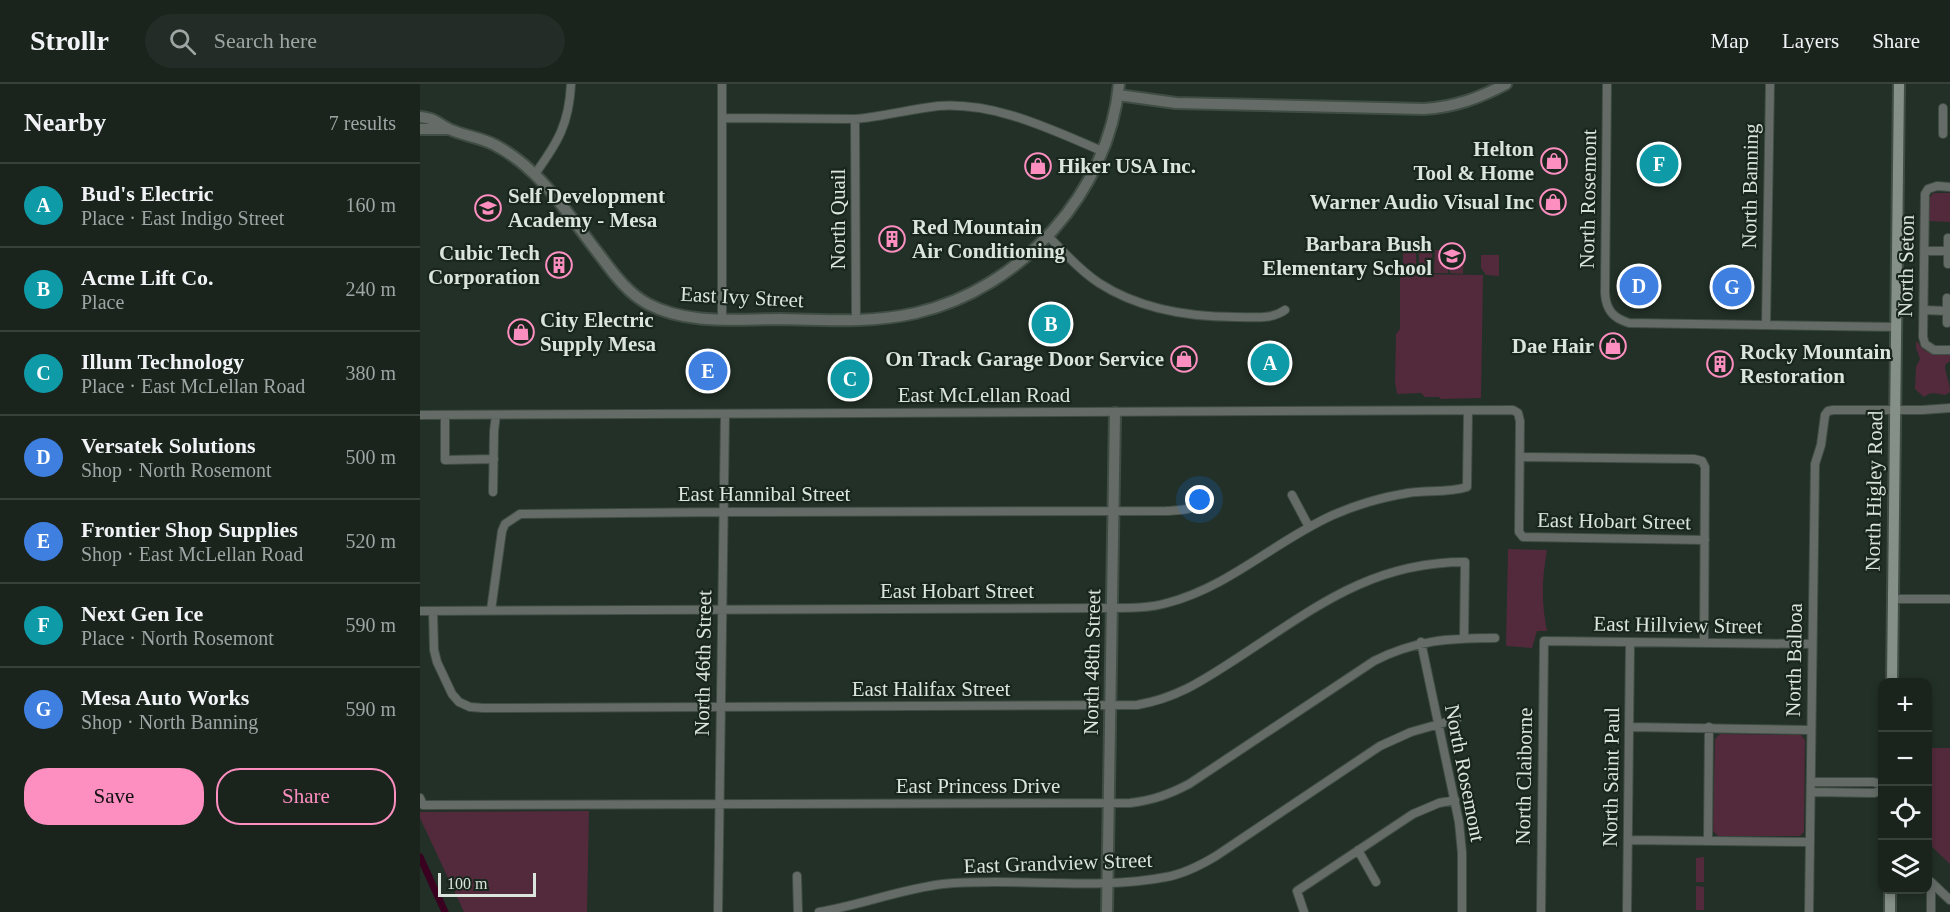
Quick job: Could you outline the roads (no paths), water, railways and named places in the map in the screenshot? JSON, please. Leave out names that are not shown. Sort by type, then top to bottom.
[{"type":"main road","name":"North Higley Road","points":[[1892,678],[1899,84]]},
{"type":"main road","points":[[1890,894],[1890,912]]},
{"type":"street","points":[[535,174],[556,146],[563,130],[571,84]]},
{"type":"street","points":[[722,84],[722,319]]},
{"type":"street","points":[[1286,310],[1268,317],[1221,317],[1188,315],[1141,303],[1100,284],[1082,270],[1048,236],[1075,203],[1092,174],[1112,121],[1119,90],[1156,102],[1426,109],[1465,103],[1506,84]]},
{"type":"street","name":"North Rosemont","points":[[1607,84],[1605,293],[1606,303],[1611,313],[1618,320],[1629,323],[1766,325]]},
{"type":"street","name":"North Banning","points":[[1766,325],[1770,84]]},
{"type":"street","points":[[722,118],[876,118],[939,106],[971,107],[998,111],[1022,119],[1102,151]]},
{"type":"street","points":[[1943,108],[1946,122],[1943,134]]},
{"type":"street","name":"East Ivy Street","points":[[420,117],[435,119],[449,129]]},
{"type":"street","name":"North Quail","points":[[855,118],[856,320]]},
{"type":"street","name":"East Ivy Street","points":[[420,129],[449,129],[478,137],[511,155],[548,187],[615,276],[630,291],[645,302],[678,316],[696,319],[856,320],[893,317],[935,308],[991,283],[1021,261],[1048,236]]},
{"type":"street","name":"North Seton","points":[[1950,187],[1937,186],[1928,189],[1925,194],[1923,337],[1925,345],[1934,350],[1950,350]]},
{"type":"street","points":[[1948,238],[1948,264]]},
{"type":"street","points":[[1925,251],[1948,251]]},
{"type":"street","points":[[1947,298],[1947,322]]},
{"type":"street","points":[[1924,310],[1947,311]]},
{"type":"street","points":[[1766,325],[1897,327]]},
{"type":"street","points":[[1895,410],[1950,408]]},
{"type":"street","name":"East McLellan Road","points":[[420,415],[1513,410],[1518,413],[1520,421],[1520,457]]},
{"type":"street","name":"North Balboa","points":[[1809,912],[1815,464],[1821,445],[1825,415],[1828,411],[1895,410]]},
{"type":"street","name":"East Hobart Street","points":[[420,611],[1112,608],[1166,604],[1196,594],[1242,570],[1290,537],[1334,515],[1409,493],[1458,490],[1467,487],[1468,411]]},
{"type":"street","name":"North 48th Street","points":[[1107,912],[1114,413]]},
{"type":"street","points":[[445,415],[445,460],[494,459]]},
{"type":"street","points":[[494,492],[496,415]]},
{"type":"street","name":"North 46th Street","points":[[718,912],[724,415]]},
{"type":"street","points":[[1520,457],[1694,459],[1702,461],[1705,467],[1704,643]]},
{"type":"street","name":"East Hobart Street","points":[[1520,457],[1519,532],[1523,537],[1705,540]]},
{"type":"street","points":[[1292,495],[1309,527]]},
{"type":"street","name":"East Hannibal Street","points":[[491,610],[502,531],[505,524],[520,514],[1186,510],[1198,506],[1208,497]]},
{"type":"street","name":"East Halifax Street","points":[[433,611],[434,650],[437,662],[452,694],[459,702],[470,707],[1137,705],[1155,702],[1184,691],[1359,583],[1410,567],[1448,562],[1465,562],[1464,638]]},
{"type":"street","points":[[1892,599],[1950,599]]},
{"type":"street","name":"East Princess Drive","points":[[420,798],[423,805],[1130,803],[1166,796],[1189,784],[1374,661],[1421,642],[1496,638]]},
{"type":"street","name":"East Hillview Street","points":[[1544,641],[1812,644]]},
{"type":"street","name":"North Claiborne","points":[[1541,912],[1544,641]]},
{"type":"street","name":"North Rosemont","points":[[1421,642],[1461,836],[1462,912]]},
{"type":"street","name":"North Saint Paul","points":[[1627,912],[1630,643]]},
{"type":"street","name":"East Grandview Street","points":[[819,912],[881,896],[942,884],[1107,882],[1168,877],[1207,862],[1380,746],[1411,732],[1457,719]]},
{"type":"street","points":[[1629,727],[1811,730]]},
{"type":"street","points":[[1708,841],[1709,727]]},
{"type":"street","points":[[1811,782],[1878,783]]},
{"type":"street","points":[[1810,792],[1878,792]]},
{"type":"street","points":[[1304,912],[1297,891],[1425,807],[1455,800]]},
{"type":"street","points":[[1628,840],[1810,842]]},
{"type":"street","points":[[1358,850],[1376,882]]},
{"type":"street","points":[[797,876],[798,912]]},
{"type":"street","points":[[1931,912],[1932,882],[1950,900]]},
{"type":"waterway","points":[[420,857],[445,912]]},
{"type":"place","name":"Helton Tool & Home","points":[[1554,161]]},
{"type":"place","name":"Next Gen Ice","points":[[1659,164]]},
{"type":"place","name":"Hiker USA Inc.","points":[[1038,166]]},
{"type":"place","name":"Warner Audio Visual Inc","points":[[1553,202]]},
{"type":"place","name":"Self Development Academy - Mesa","points":[[488,208]]},
{"type":"place","name":"Red Mountain Air Conditioning","points":[[892,239]]},
{"type":"place","name":"Barbara Bush Elementary School","points":[[1452,256]]},
{"type":"place","name":"Cubic Tech Corporation","points":[[559,265]]},
{"type":"place","name":"Versatek Solutions","points":[[1639,286]]},
{"type":"place","name":"Mesa Auto Works","points":[[1732,287]]},
{"type":"place","name":"Acme Lift Co.","points":[[1051,324]]},
{"type":"place","name":"City Electric Supply Mesa","points":[[521,332]]},
{"type":"place","name":"Dae Hair","points":[[1613,346]]},
{"type":"place","name":"On Track Garage Door Service","points":[[1184,359]]},
{"type":"place","name":"Bud's Electric","points":[[1270,363]]},
{"type":"place","name":"Rocky Mountain Restoration","points":[[1720,364]]},
{"type":"place","name":"Frontier Shop Supplies","points":[[708,371]]},
{"type":"place","name":"Illum Technology","points":[[850,379]]}]
